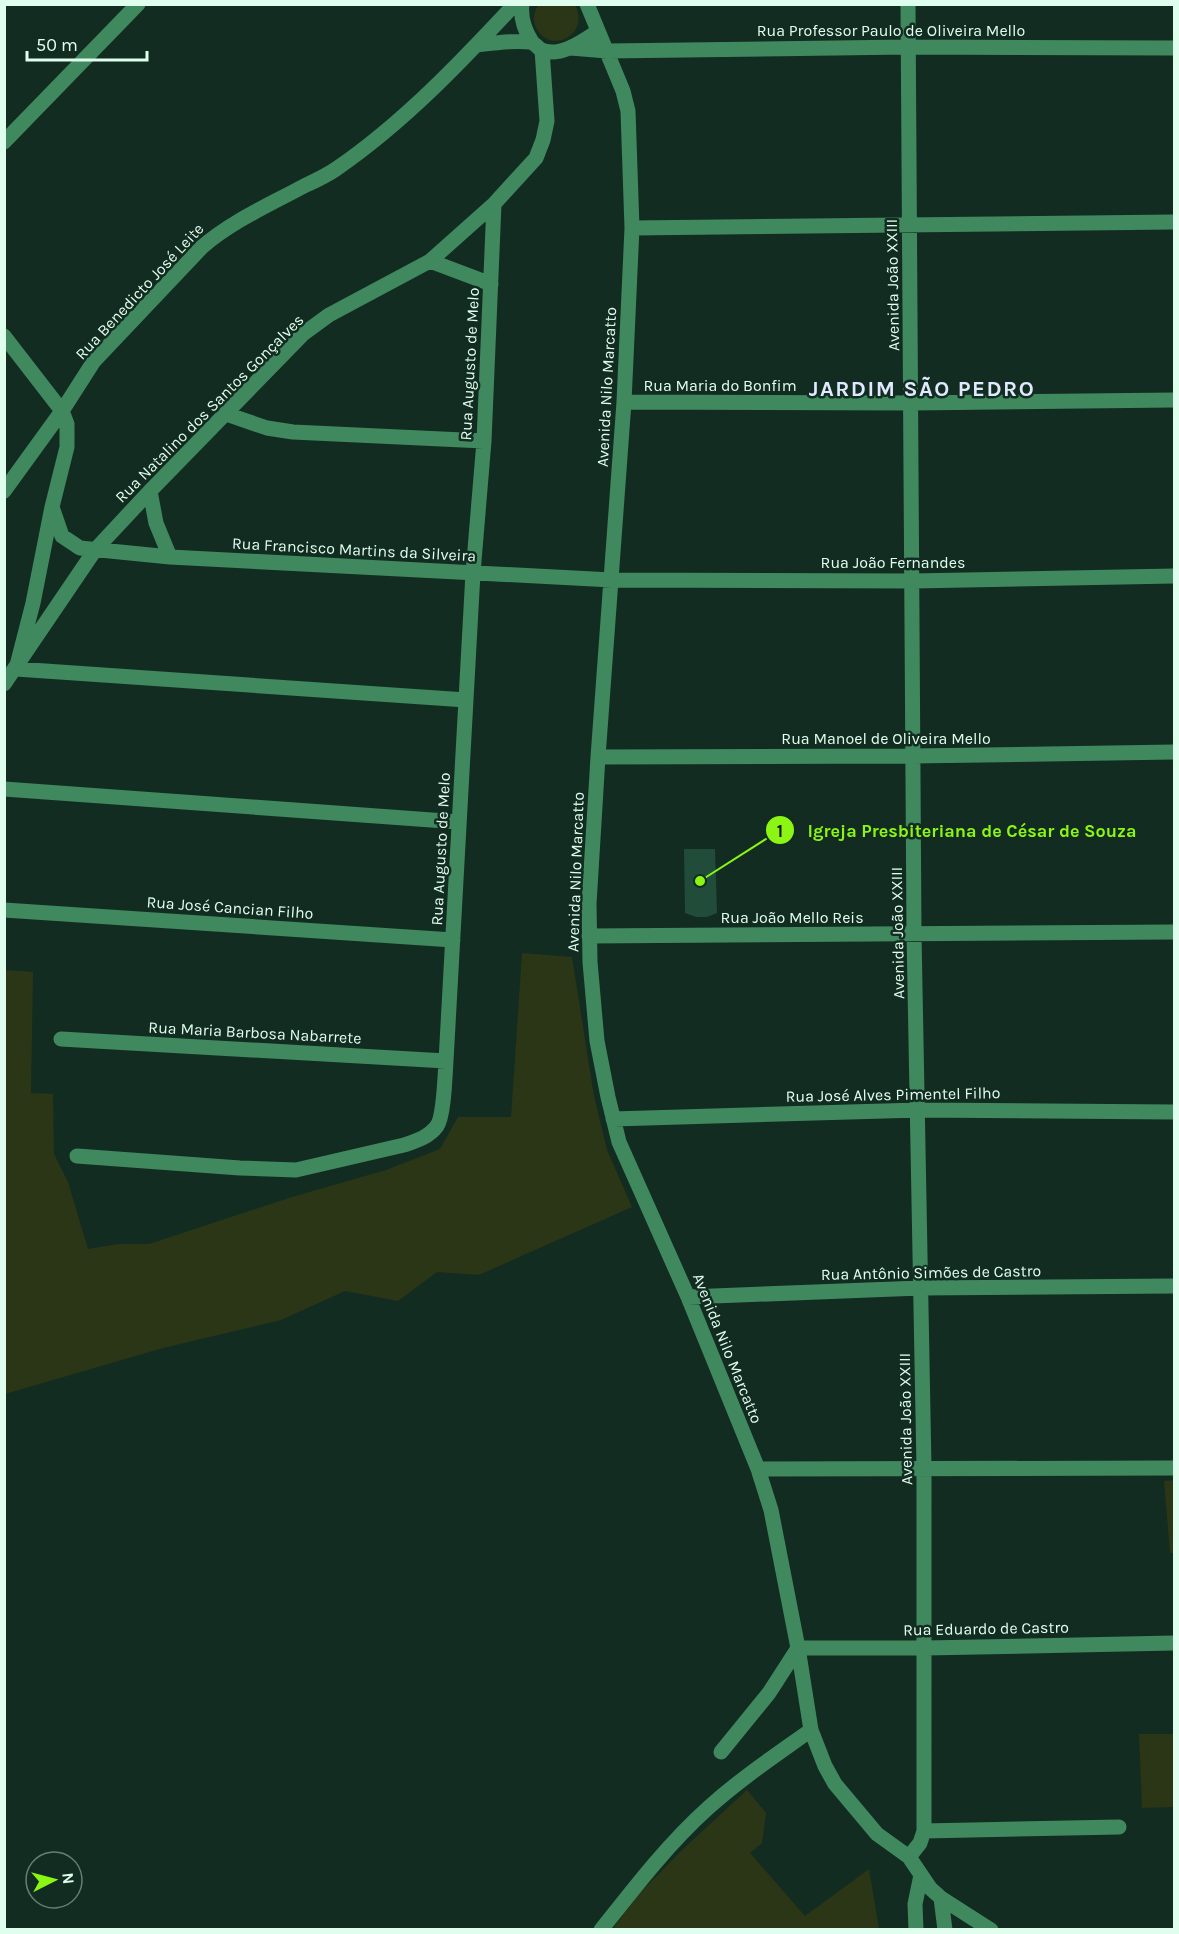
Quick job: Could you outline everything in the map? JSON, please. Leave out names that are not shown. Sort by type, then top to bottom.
[{"type":"street","points":[[4,142],[138,4]]},
{"type":"street","name":"Rua Benedicto José Leite","points":[[4,491],[62,411],[94,360],[202,247],[221,231],[335,170],[393,125],[477,45],[515,4]]},
{"type":"street","name":"Rua Natalino dos Santos Gonçalves","points":[[4,684],[96,550],[150,491],[303,334],[329,315],[430,261],[495,204],[536,158],[543,141],[547,121],[537,46],[526,33],[522,4]]},
{"type":"street","name":"Avenida Nilo Marcatto","points":[[587,4],[623,91],[628,111],[632,228],[624,402],[589,904],[589,936],[597,1041],[619,1142],[688,1297],[758,1469],[771,1510],[798,1648],[811,1730],[822,1759],[835,1784],[877,1834],[909,1857]]},
{"type":"street","name":"Avenida João XXIII","points":[[908,4],[914,934],[919,1110],[925,1648],[924,1831],[920,1842],[909,1857]]},
{"type":"street","points":[[571,48],[598,31]]},
{"type":"street","name":"Rua Professor Paulo de Oliveira Mello","points":[[477,45],[507,42],[560,51],[571,48],[607,51],[908,47],[1174,48]]},
{"type":"street","name":"Rua Augusto de Melo","points":[[77,1156],[296,1170],[404,1145],[420,1140],[437,1127],[446,1061],[473,573],[484,441],[495,204]]},
{"type":"street","points":[[632,228],[1174,222]]},
{"type":"street","points":[[430,261],[491,284]]},
{"type":"street","points":[[4,336],[62,411],[67,424],[67,447],[16,669],[466,700]]},
{"type":"street","name":"Rua Maria do Bonfim","points":[[624,402],[912,403],[1174,400]]},
{"type":"street","points":[[226,414],[267,428],[293,432],[484,441]]},
{"type":"street","points":[[150,491],[156,523],[170,557]]},
{"type":"street","points":[[44,547],[62,536],[52,507]]},
{"type":"street","name":"Rua Francisco Martins da Silveira","points":[[62,536],[80,548],[170,557],[612,580]]},
{"type":"street","name":"Rua João Fernandes","points":[[612,580],[913,581],[1174,576]]},
{"type":"street","name":"Rua Manoel de Oliveira Mello","points":[[598,757],[1174,752]]},
{"type":"street","points":[[4,789],[459,822]]},
{"type":"street","name":"Rua José Cancian Filho","points":[[4,910],[453,940]]},
{"type":"street","name":"Rua João Mello Reis","points":[[589,936],[1174,932]]},
{"type":"street","name":"Rua Maria Barbosa Nabarrete","points":[[61,1039],[446,1061]]},
{"type":"street","name":"Rua José Alves Pimentel Filho","points":[[613,1119],[919,1110],[1174,1112]]},
{"type":"street","name":"Rua Antônio Simões de Castro","points":[[688,1297],[920,1288],[1174,1286]]},
{"type":"street","points":[[758,1469],[1174,1468]]},
{"type":"street","name":"Rua Eduardo de Castro","points":[[798,1648],[1174,1643]]},
{"type":"street","points":[[721,1752],[769,1693],[798,1648]]},
{"type":"street","points":[[601,1929],[635,1886],[707,1809],[740,1781],[811,1730]]},
{"type":"street","points":[[924,1831],[1119,1827]]},
{"type":"street","points":[[909,1857],[930,1888],[941,1898],[991,1929]]},
{"type":"street","points":[[916,1929],[915,1904],[921,1875]]},
{"type":"street","points":[[941,1898],[945,1929]]},
{"type":"green space","points":[[539,4],[575,5],[578,16],[573,33],[558,41],[542,36],[534,21]]},
{"type":"green space","points":[[522,953],[572,957],[594,1096],[607,1150],[632,1207],[479,1275],[437,1272],[398,1301],[345,1291],[281,1320],[163,1348],[5,1394],[5,970],[33,972],[31,1093],[53,1094],[54,1154],[68,1182],[88,1249],[119,1244],[149,1244],[292,1197],[386,1170],[440,1149],[458,1117],[511,1117]]},
{"type":"green space","points":[[1174,1480],[1174,1553],[1170,1553],[1164,1481]]},
{"type":"green space","points":[[1139,1734],[1174,1734],[1174,1807],[1142,1808]]},
{"type":"green space","points":[[747,1790],[766,1813],[762,1843],[750,1853],[805,1916],[869,1869],[879,1929],[612,1930],[638,1895],[683,1849]]},
{"type":"building","points":[[684,849],[715,849],[717,913],[707,917],[696,917],[685,913]]},
{"type":"place","name":"Igreja Presbiteriana de César de Souza","points":[[700,881]]},
{"type":"district","name":"JARDIM SÃO PEDRO","points":[[922,388]]}]
